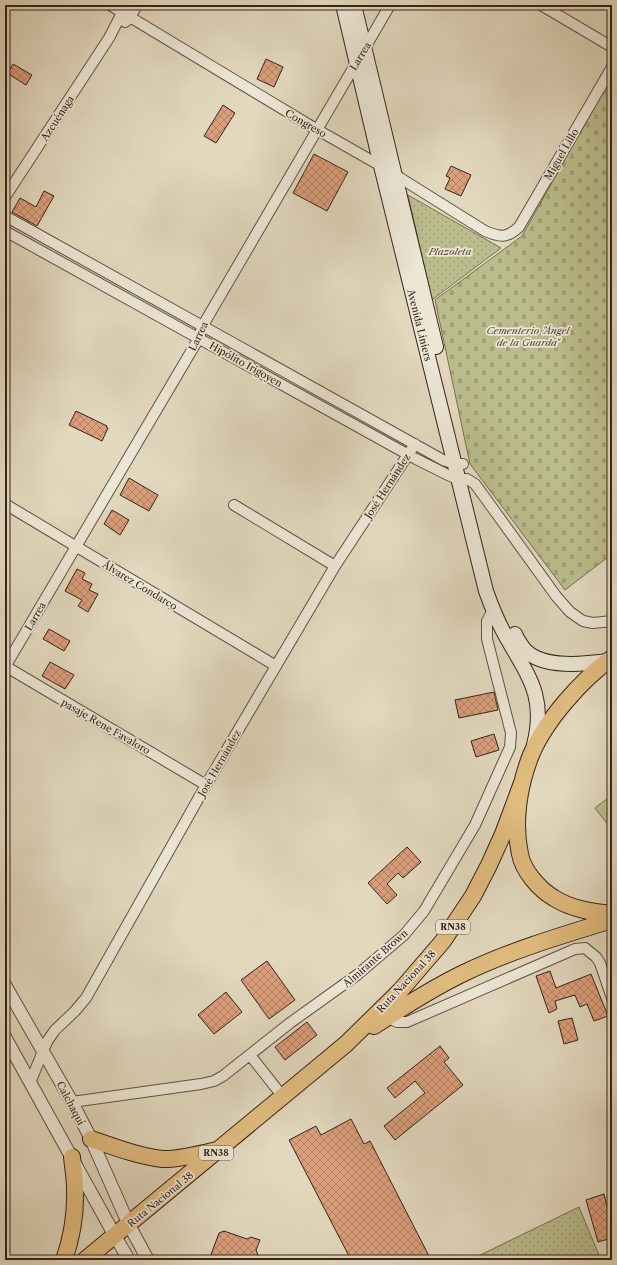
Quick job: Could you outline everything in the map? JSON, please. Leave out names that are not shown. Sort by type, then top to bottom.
[{"type":"main road","name":"Avenida Liniers","points":[[343,5],[381,166],[459,464],[496,592],[512,639]]},
{"type":"main road","name":"Avenida Liniers","points":[[354,5],[395,175],[459,464]]},
{"type":"main road","name":"Avenida Liniers","points":[[463,479],[486,591],[493,610],[512,639]]},
{"type":"main road","points":[[512,639],[533,656],[545,661],[572,664],[610,659]]},
{"type":"main road","points":[[512,639],[536,695],[538,722],[532,754]]},
{"type":"main road","name":"RN38","points":[[610,659],[577,688],[547,727],[532,754],[522,783],[517,819],[520,855],[527,872],[537,884],[553,898],[570,906],[599,913],[612,914]]},
{"type":"main road","name":"Ruta Nacional 38","points":[[85,1260],[346,1044],[400,991],[443,941],[473,896],[489,865],[522,783]]},
{"type":"main road","name":"Ruta Nacional 38","points":[[346,1044],[406,1005],[465,972],[523,948],[612,920]]},
{"type":"main road","points":[[91,1140],[128,1152],[164,1159],[193,1156],[220,1149]]},
{"type":"main road","points":[[64,1260],[69,1247],[74,1216],[75,1189],[72,1157]]},
{"type":"street","name":"Congreso","points":[[110,5],[126,12],[316,129],[381,166],[485,231],[496,236],[505,237]]},
{"type":"street","name":"Azcuénaga","points":[[5,197],[126,12],[137,5]]},
{"type":"street","name":"Larrea","points":[[5,667],[199,338],[202,326],[390,5]]},
{"type":"street","points":[[541,5],[612,47]]},
{"type":"street","name":"Miguel Lillo","points":[[505,237],[519,227],[612,67]]},
{"type":"street","name":"Hipólito Irigoyen","points":[[5,216],[443,460],[459,464]]},
{"type":"street","name":"Hipólito Irigoyen","points":[[5,231],[408,454],[450,476],[475,484],[556,596],[570,612],[582,620],[592,623],[612,621]]},
{"type":"street","name":"José Hernández","points":[[30,1083],[43,1051],[55,1030],[86,998],[206,785],[335,566],[415,444]]},
{"type":"street","name":"Álvarez Condarco","points":[[5,504],[276,666]]},
{"type":"street","points":[[234,505],[335,566]]},
{"type":"street","name":"Almirante Brown","points":[[72,1102],[214,1081],[223,1076],[290,1023],[357,976],[404,934],[424,911],[475,825],[510,747],[511,733],[487,639],[486,621],[493,610]]},
{"type":"street","name":"pasaje Rene Favaloro","points":[[5,667],[206,785]]},
{"type":"street","points":[[387,1018],[397,1022],[407,1022],[575,949],[585,948],[596,957],[600,963],[612,998]]},
{"type":"street","name":"Calchaquí","points":[[5,985],[72,1102],[91,1140],[129,1225],[148,1260]]},
{"type":"street","points":[[5,1037],[115,1236],[130,1260]]},
{"type":"street","points":[[250,1055],[283,1097]]},
{"type":"green space","name":"Cementerio \"Ángel de la Guarda\"","points":[[612,76],[612,554],[565,590],[470,464],[435,300],[522,236]]},
{"type":"green space","name":"Plazoleta","points":[[408,195],[501,248],[432,300]]},
{"type":"green space","points":[[612,795],[612,830],[595,808]]},
{"type":"green space","points":[[579,1207],[601,1260],[470,1260]]},
{"type":"building","points":[[266,59],[283,67],[274,87],[257,79]]},
{"type":"building","points":[[13,64],[32,75],[26,85],[7,73]]},
{"type":"building","points":[[223,105],[235,113],[216,143],[204,136]]},
{"type":"building","points":[[314,154],[348,172],[327,211],[293,193]]},
{"type":"building","points":[[451,166],[471,175],[461,196],[445,189],[450,178],[446,176]]},
{"type":"building","points":[[44,191],[54,196],[37,226],[12,212],[20,198],[36,207]]},
{"type":"building","points":[[76,411],[107,426],[106,427],[108,428],[102,441],[69,425]]},
{"type":"building","points":[[129,478],[158,495],[149,511],[120,495]]},
{"type":"building","points":[[112,510],[129,520],[120,535],[104,524]]},
{"type":"building","points":[[77,569],[85,573],[82,579],[92,584],[89,590],[98,594],[88,612],[78,606],[82,600],[65,591]]},
{"type":"building","points":[[49,629],[70,641],[64,651],[43,639]]},
{"type":"building","points":[[50,662],[74,675],[65,689],[42,676]]},
{"type":"building","points":[[494,692],[498,710],[459,718],[455,700]]},
{"type":"building","points":[[494,734],[499,750],[476,757],[471,741]]},
{"type":"building","points":[[407,847],[421,862],[403,878],[398,873],[387,884],[397,895],[387,904],[368,883]]},
{"type":"building","points":[[267,961],[295,1000],[269,1019],[241,980]]},
{"type":"building","points":[[550,971],[556,988],[591,974],[608,1016],[594,1021],[587,1004],[580,1007],[575,995],[555,1001],[557,1009],[549,1013],[536,976]]},
{"type":"building","points":[[226,992],[242,1012],[214,1034],[198,1015]]},
{"type":"building","points":[[572,1018],[578,1040],[564,1044],[558,1021]]},
{"type":"building","points":[[307,1022],[317,1035],[285,1060],[275,1047]]},
{"type":"building","points":[[440,1046],[449,1058],[444,1062],[463,1085],[395,1140],[384,1126],[425,1093],[415,1081],[395,1098],[387,1088]]},
{"type":"building","points":[[351,1119],[364,1144],[370,1141],[431,1260],[351,1260],[289,1140],[316,1126],[321,1135]]},
{"type":"building","points":[[604,1194],[608,1211],[612,1210],[612,1238],[598,1242],[586,1200]]},
{"type":"building","points":[[224,1231],[247,1239],[251,1237],[260,1240],[256,1250],[260,1260],[209,1260],[219,1233]]}]
